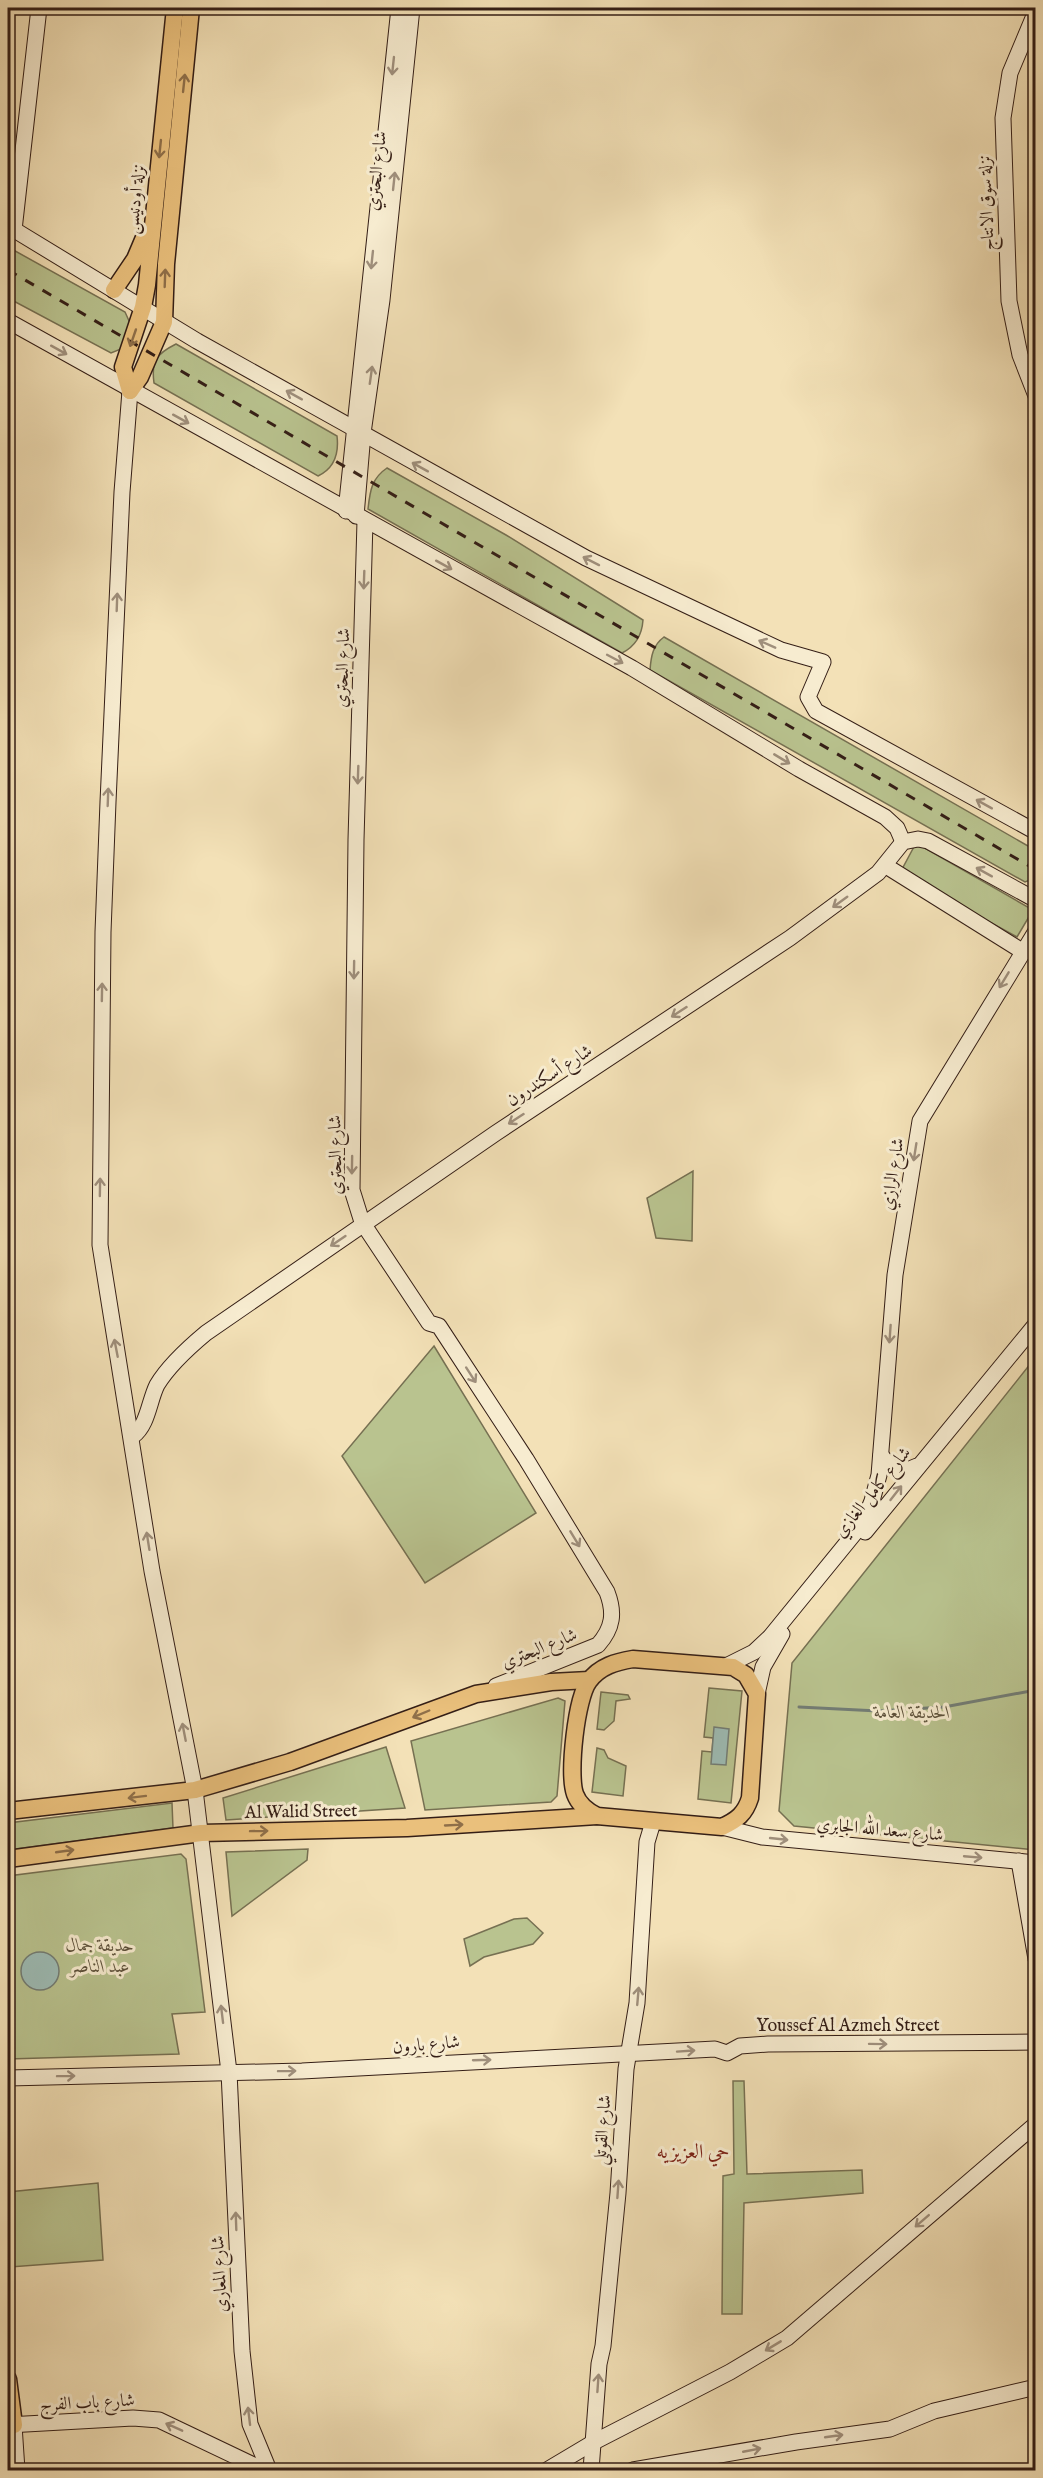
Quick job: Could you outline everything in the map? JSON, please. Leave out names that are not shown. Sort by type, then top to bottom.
[{"type":"main road","points":[[39,8],[11,228],[143,306],[164,322],[586,558],[781,650],[823,662],[808,697],[809,703],[816,711],[1035,832]]},
{"type":"main road","name":"نزلة أودنيس","points":[[130,391],[123,367],[143,306],[175,8]]},
{"type":"main road","points":[[130,391],[140,377],[164,322],[166,264],[191,8]]},
{"type":"main road","points":[[358,430],[399,8]]},
{"type":"main road","name":"شارع البحتري","points":[[412,8],[382,300],[358,430],[352,1179],[356,1209],[363,1224],[429,1323],[439,1326],[526,1459],[607,1592],[613,1608],[606,1636],[598,1645],[476,1694]]},
{"type":"main road","name":"نزلة سوق الانتاج","points":[[1034,393],[1018,346],[1009,301],[1003,118],[1010,73],[1020,44],[1035,14]]},
{"type":"main road","points":[[114,290],[135,259],[152,219]]},
{"type":"main road","points":[[8,321],[130,391],[632,668],[799,769],[885,817],[897,828],[903,842],[918,839],[928,841],[1035,900]]},
{"type":"main road","name":"شارع المعاري","points":[[130,391],[122,492],[103,932],[100,1234],[153,1571],[195,1790],[201,1833],[229,2072],[242,2351],[250,2424],[267,2470]]},
{"type":"main road","name":"شارع أسكندرون","points":[[133,1436],[142,1425],[157,1386],[177,1360],[206,1333],[363,1224],[790,938],[886,866],[894,851],[903,842]]},
{"type":"main road","points":[[886,866],[1022,951]]},
{"type":"main road","name":"شارع الرازي","points":[[881,1455],[895,1275],[920,1121],[1035,931]]},
{"type":"main road","name":"شارع كامل الغازي","points":[[757,1694],[763,1667],[779,1638],[1035,1324]]},
{"type":"main road","points":[[125,1391],[141,1395],[157,1386]]},
{"type":"main road","points":[[881,1455],[900,1473],[917,1466]]},
{"type":"main road","name":"شارع كامل الغازي","points":[[726,1666],[754,1652],[770,1637],[862,1523],[876,1490],[881,1455]]},
{"type":"main road","points":[[633,1659],[726,1666],[746,1675],[757,1694],[750,1798],[747,1809],[741,1817],[722,1827],[653,1822],[597,1816],[581,1805],[573,1785],[580,1701],[589,1680],[607,1665],[633,1659]]},
{"type":"main road","points":[[8,1811],[195,1790],[290,1762],[476,1694],[551,1682],[589,1680]]},
{"type":"main road","points":[[8,1804],[36,1808]]},
{"type":"main road","name":"Al Walid Street","points":[[8,1859],[201,1833],[407,1828],[597,1816]]},
{"type":"main road","name":"شارع القوتلي","points":[[591,2470],[599,2364],[603,2346],[618,2193],[627,2055],[637,2002],[647,1842],[653,1822]]},
{"type":"main road","name":"شارع سعد الله الجابري","points":[[722,1827],[762,1838],[1035,1863]]},
{"type":"main road","points":[[1019,1861],[1035,1959]]},
{"type":"main road","name":"Youssef Al Azmeh Street","points":[[627,2055],[715,2049],[727,2053],[740,2046],[768,2044],[1035,2042]]},
{"type":"main road","name":"شارع بارون","points":[[8,2078],[371,2068],[465,2060],[627,2055]]},
{"type":"main road","points":[[546,2470],[594,2442],[730,2372],[787,2338],[1035,2124]]},
{"type":"main road","points":[[8,2379],[11,2432],[17,2470]]},
{"type":"main road","points":[[633,2470],[890,2429],[934,2411],[1035,2387]]},
{"type":"main road","name":"شارع باب الفرج","points":[[11,2432],[133,2418],[159,2420],[267,2470]]},
{"type":"green space","points":[[8,247],[125,312],[130,323],[121,349],[111,353],[8,298]]},
{"type":"green space","points":[[176,344],[337,436],[336,454],[332,464],[318,476],[154,383],[153,369],[156,359]]},
{"type":"green space","points":[[387,468],[506,535],[643,620],[637,640],[622,653],[368,509],[373,485],[378,476]]},
{"type":"green space","points":[[664,637],[1035,850],[1035,878],[1025,882],[650,670],[653,651]]},
{"type":"green space","points":[[916,843],[1033,910],[1017,937],[900,873]]},
{"type":"green space","points":[[693,1171],[692,1241],[656,1238],[647,1198]]},
{"type":"green space","points":[[434,1346],[536,1513],[425,1583],[342,1456]]},
{"type":"green space","name":"الحديقة العامة","points":[[1035,1358],[1035,1850],[794,1826],[779,1811],[792,1663]]},
{"type":"green space","points":[[709,1688],[742,1691],[731,1803],[698,1799],[702,1751],[712,1752],[713,1738],[704,1737]]},
{"type":"green space","points":[[601,1692],[628,1695],[630,1699],[616,1701],[614,1721],[604,1730],[597,1729]]},
{"type":"green space","points":[[558,1698],[565,1701],[557,1796],[551,1802],[425,1810],[411,1741]]},
{"type":"green space","points":[[386,1747],[405,1808],[226,1820],[223,1798]]},
{"type":"green space","points":[[597,1748],[604,1750],[608,1758],[626,1766],[623,1796],[592,1792]]},
{"type":"green space","points":[[172,1803],[173,1828],[8,1850],[8,1823]]},
{"type":"green space","points":[[308,1849],[307,1860],[232,1916],[226,1852]]},
{"type":"green space","name":"حديقة جمال عبد الناصر","points":[[181,1854],[186,1859],[205,2012],[172,2014],[179,2054],[8,2059],[8,1876]]},
{"type":"green space","points":[[527,1918],[543,1933],[533,1944],[484,1957],[470,1966],[464,1939],[514,1919]]},
{"type":"green space","points":[[733,2081],[744,2081],[747,2174],[862,2170],[863,2193],[744,2203],[742,2314],[722,2314],[723,2176],[734,2174]]},
{"type":"green space","points":[[98,2183],[103,2260],[10,2267],[8,2192]]},
{"type":"water","points":[[714,1727],[729,1729],[726,1765],[711,1764]]},
{"type":"water","points":[[40,1952],[54,1957],[59,1971],[54,1985],[40,1990],[26,1985],[21,1971],[26,1957]]},
{"type":"waterway","points":[[799,1707],[878,1711],[944,1707],[1036,1690]]},
{"type":"railway","points":[[8,270],[1036,870]]},
{"type":"district","name":"حي العزيزيه","points":[[693,2151]]}]
